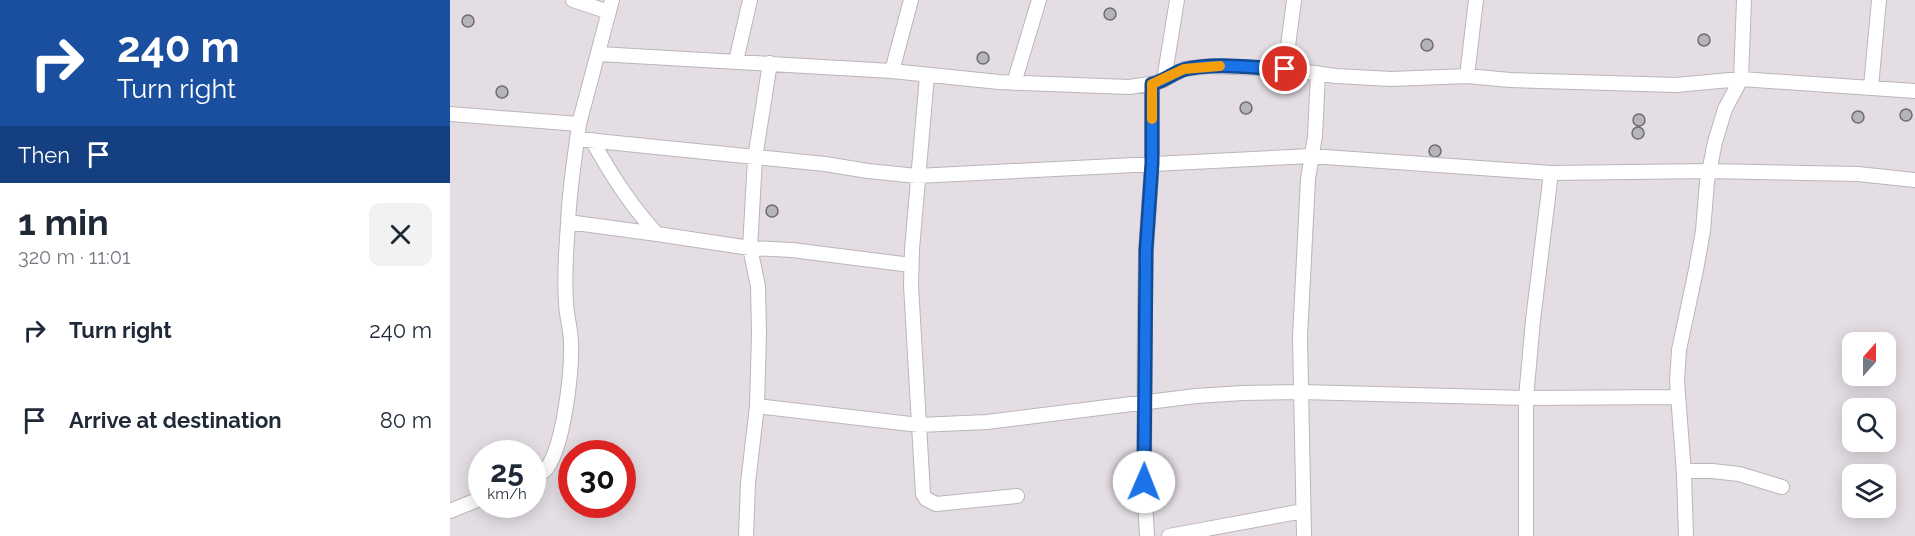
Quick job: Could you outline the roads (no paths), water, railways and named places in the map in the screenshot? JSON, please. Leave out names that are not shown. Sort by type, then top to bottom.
[{"type":"street","points":[[546,468],[561,427],[569,383],[572,340],[566,302],[568,222],[579,124],[611,6],[573,0]]},
{"type":"street","points":[[736,61],[750,0]]},
{"type":"street","points":[[892,71],[911,0]]},
{"type":"street","points":[[1014,83],[1039,0]]},
{"type":"street","points":[[1147,536],[1144,482],[1146,250],[1158,82],[1177,0]]},
{"type":"street","points":[[1285,69],[1293,0]]},
{"type":"street","points":[[1467,76],[1476,0]]},
{"type":"street","points":[[1686,536],[1684,471],[1677,397],[1679,350],[1696,270],[1709,171],[1725,109],[1741,79],[1744,0]]},
{"type":"street","points":[[1870,87],[1879,0]]},
{"type":"street","points":[[599,54],[892,71],[1014,83],[1129,87],[1158,82],[1184,69],[1210,66],[1285,69],[1391,79],[1467,76],[1510,80],[1676,85],[1741,79],[1915,91]]},
{"type":"street","points":[[746,536],[748,483],[757,406],[759,333],[758,286],[750,248],[755,158],[770,63]]},
{"type":"street","points":[[1304,536],[1301,315],[1308,179],[1315,136],[1318,73]]},
{"type":"street","points":[[927,76],[917,176],[910,285],[923,494],[926,499],[936,504],[1017,496]]},
{"type":"street","points":[[450,114],[579,124]]},
{"type":"street","points":[[577,139],[825,164],[917,176],[1311,156],[1551,173],[1709,171],[1858,174],[1915,180]]},
{"type":"street","points":[[592,140],[630,203],[657,234]]},
{"type":"street","points":[[1526,536],[1526,398],[1551,173]]},
{"type":"street","points":[[568,222],[750,248],[792,249],[911,265]]},
{"type":"street","points":[[757,406],[919,425],[1025,418],[1220,395],[1302,392],[1526,398],[1677,397]]},
{"type":"street","points":[[1684,471],[1731,473],[1782,487]]},
{"type":"street","points":[[450,511],[468,504]]},
{"type":"street","points":[[1170,536],[1303,511]]}]
